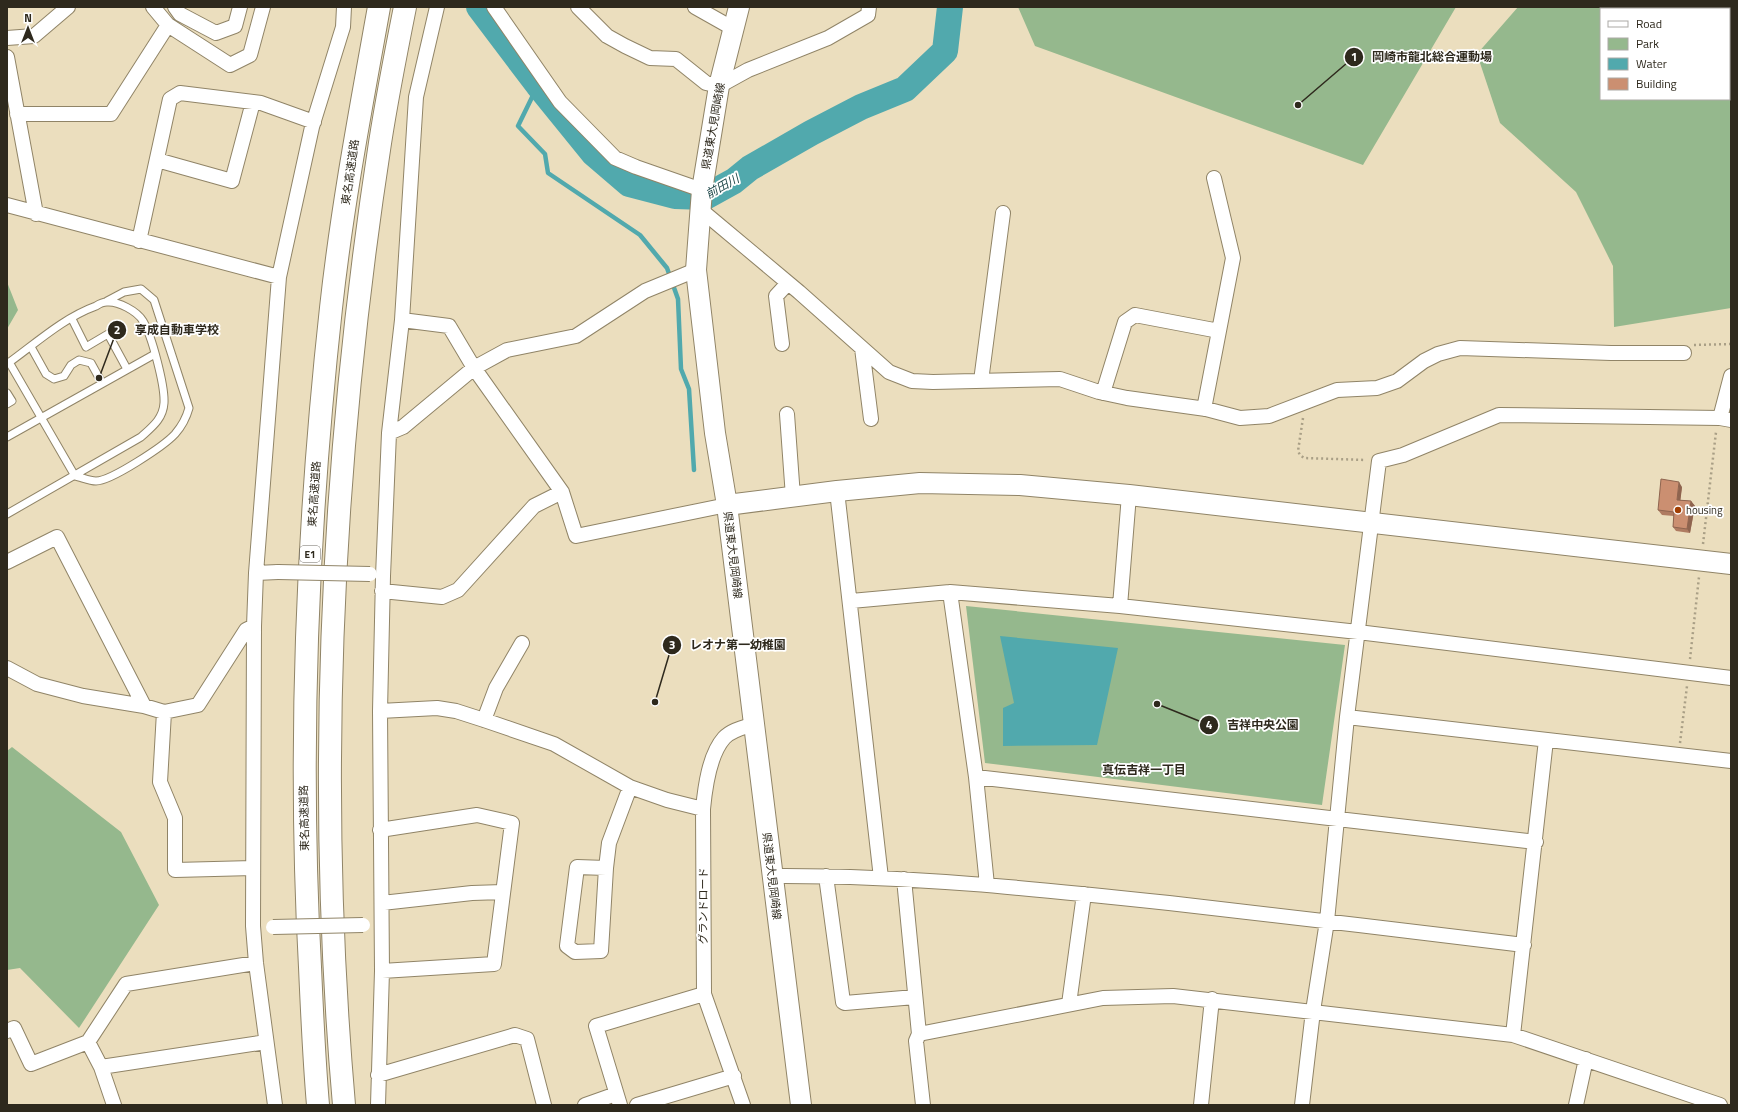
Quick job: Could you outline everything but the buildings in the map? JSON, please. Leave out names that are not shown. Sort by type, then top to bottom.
[{"type":"highway","name":"東名高速道路","points":[[318,1105],[305,882],[304,750],[307,610],[314,488],[331,306],[355,138],[379,7]]},
{"type":"highway","name":"E1","points":[[344,1105],[330,881],[330,750],[334,605],[341,480],[357,308],[380,141],[405,7]]},
{"type":"main road","name":"県道東大見岡崎線","points":[[739,7],[719,86],[702,190],[696,270],[715,433],[727,505],[801,1105]]},
{"type":"main road","points":[[727,505],[838,491],[928,483],[1020,485],[1129,495],[1371,524],[1731,564]]},
{"type":"street","points":[[7,38],[34,36],[68,7]]},
{"type":"street","points":[[153,7],[168,25],[230,65],[250,55],[263,7]]},
{"type":"street","points":[[175,7],[180,14],[216,33],[235,26],[240,7]]},
{"type":"street","points":[[275,1105],[256,963],[254,926],[254,626],[256,572],[279,277],[314,122],[343,27],[344,7]]},
{"type":"street","points":[[378,1105],[382,971],[380,923],[382,903],[380,830],[380,711],[382,591],[376,575],[389,433],[402,320],[416,97],[437,7]]},
{"type":"street","points":[[494,7],[560,102],[615,158],[702,190]]},
{"type":"street","points":[[578,7],[607,36],[650,58],[676,60],[706,83],[719,86],[748,70],[828,38],[868,15],[869,7]]},
{"type":"street","points":[[695,7],[734,29]]},
{"type":"street","points":[[17,114],[111,114],[168,25]]},
{"type":"street","points":[[7,57],[36,214]]},
{"type":"street","points":[[139,240],[170,99],[180,93],[261,102],[314,122]]},
{"type":"street","points":[[157,160],[232,181],[253,102]]},
{"type":"street","points":[[1204,409],[1233,258],[1214,178]]},
{"type":"street","points":[[7,205],[36,214],[279,277]]},
{"type":"street","points":[[701,210],[788,283],[889,372],[912,381],[1060,379],[1103,393],[1204,409],[1240,418],[1270,416],[1337,390],[1377,388],[1397,381],[1424,361],[1438,354],[1460,348],[1611,353],[1684,353]]},
{"type":"street","points":[[981,381],[1003,213]]},
{"type":"street","points":[[389,433],[403,427],[474,368],[507,350],[576,336],[645,291],[696,270]]},
{"type":"street","points":[[782,344],[776,296],[788,283]]},
{"type":"street","points":[[1103,393],[1126,322],[1135,315],[1219,331]]},
{"type":"street","points":[[402,320],[449,326],[474,368],[562,492],[576,536],[727,505]]},
{"type":"street","points":[[862,348],[871,419]]},
{"type":"street","points":[[1305,1105],[1313,1011],[1327,921],[1347,717],[1379,461],[1403,455],[1499,415],[1726,419],[1731,376]]},
{"type":"street","points":[[787,414],[793,497]]},
{"type":"street","points":[[838,491],[881,878]]},
{"type":"street","points":[[382,591],[442,597],[458,590],[534,506],[562,492]]},
{"type":"street","points":[[1120,606],[1129,495]]},
{"type":"street","points":[[7,562],[57,537],[144,706]]},
{"type":"street","points":[[256,572],[376,575]]},
{"type":"street","points":[[851,601],[950,592],[1120,606],[1358,632],[1731,678]]},
{"type":"street","points":[[950,592],[976,777],[986,885]]},
{"type":"street","points":[[7,668],[37,684],[84,696],[144,706],[164,712],[198,705],[246,630],[254,626]]},
{"type":"street","points":[[484,720],[496,688],[522,642]]},
{"type":"street","points":[[380,711],[437,708],[456,711],[554,744],[630,787],[666,800],[703,809]]},
{"type":"street","points":[[164,712],[160,782],[174,818],[174,870],[253,868]]},
{"type":"street","points":[[1347,717],[1731,761]]},
{"type":"street","name":"グランドロード","points":[[744,1105],[704,994],[703,809],[706,781],[712,761],[724,738],[739,729],[754,724]]},
{"type":"street","points":[[1513,1035],[1536,842],[1546,740]]},
{"type":"street","points":[[976,777],[1536,842]]},
{"type":"street","points":[[606,868],[577,867],[567,946],[575,952],[602,951],[606,868],[609,843],[630,787]]},
{"type":"street","points":[[380,830],[477,815],[512,823],[494,964],[382,971]]},
{"type":"street","points":[[772,876],[881,878],[986,885],[1084,894],[1327,921],[1524,945]]},
{"type":"street","points":[[826,876],[843,1002],[915,997]]},
{"type":"street","points":[[904,879],[919,1034],[916,1041],[924,1105]]},
{"type":"street","points":[[382,903],[472,893],[503,892]]},
{"type":"street","points":[[1070,1004],[1084,894]]},
{"type":"street","points":[[254,926],[363,925],[380,923]]},
{"type":"street","points":[[7,1031],[14,1028],[31,1064],[88,1042],[126,984],[256,963]]},
{"type":"street","points":[[585,1105],[618,1100],[596,1026],[704,994]]},
{"type":"street","points":[[919,1034],[1102,998],[1173,996],[1513,1035],[1720,1105]]},
{"type":"street","points":[[1200,1105],[1212,1000]]},
{"type":"street","points":[[378,1075],[515,1035],[526,1039],[544,1105]]},
{"type":"street","points":[[88,1042],[101,1066],[114,1105]]},
{"type":"street","points":[[101,1066],[266,1042]]},
{"type":"street","points":[[1576,1105],[1586,1059]]},
{"type":"street","points":[[637,1105],[734,1076]]},
{"type":"lane","points":[[141,290],[154,300],[189,408],[186,420],[174,436],[121,472],[105,480],[95,481],[75,476],[8,363],[72,319],[85,310],[124,292],[141,290]]},
{"type":"lane","points":[[7,514],[142,437],[159,420],[164,403],[162,382],[155,354],[143,320],[127,306],[107,301]]},
{"type":"lane","points":[[72,319],[86,347],[108,334],[127,369]]},
{"type":"lane","points":[[30,347],[46,374],[54,379],[64,376],[71,365],[79,360],[91,363],[102,383]]},
{"type":"lane","points":[[7,437],[155,354]]},
{"type":"lane","points":[[7,393],[12,400],[7,404]]},
{"type":"path","points":[[1684,353],[1695,344],[1731,344]]},
{"type":"path","points":[[1306,401],[1298,451],[1300,455],[1304,458],[1379,461]]},
{"type":"path","points":[[1703,545],[1716,432],[1726,419]]},
{"type":"green space","points":[[1018,7],[1456,7],[1363,165],[1035,46]]},
{"type":"green space","points":[[1518,7],[1731,7],[1731,308],[1614,327],[1613,266],[1576,192],[1500,123],[1477,54]]},
{"type":"green space","points":[[7,282],[18,310],[7,329]]},
{"type":"green space","points":[[966,606],[1345,645],[1322,805],[985,763]]},
{"type":"green space","points":[[12,747],[121,832],[159,905],[79,1028],[20,968],[7,970],[7,751]]},
{"type":"water","points":[[1000,636],[1118,648],[1097,745],[1003,746],[1003,708],[1014,703]]},
{"type":"waterway","name":"前田川","points":[[479,7],[538,85],[594,154],[629,184],[675,196],[705,197],[734,181],[750,168],[811,133],[861,107],[905,89],[945,51],[950,7]]},
{"type":"waterway","points":[[538,85],[518,126],[545,154],[548,173],[640,235],[667,268],[678,299],[681,369],[689,389],[694,470]]},
{"type":"place","name":"岡崎市龍北総合運動場","points":[[1298,105]]},
{"type":"place","name":"享成自動車学校","points":[[99,378]]},
{"type":"place","name":"housing","points":[[1678,510]]},
{"type":"place","name":"レオナ第一幼稚園","points":[[655,702]]},
{"type":"place","name":"吉祥中央公園","points":[[1157,704]]},
{"type":"district","name":"真伝吉祥一丁目","points":[[1144,769]]}]
